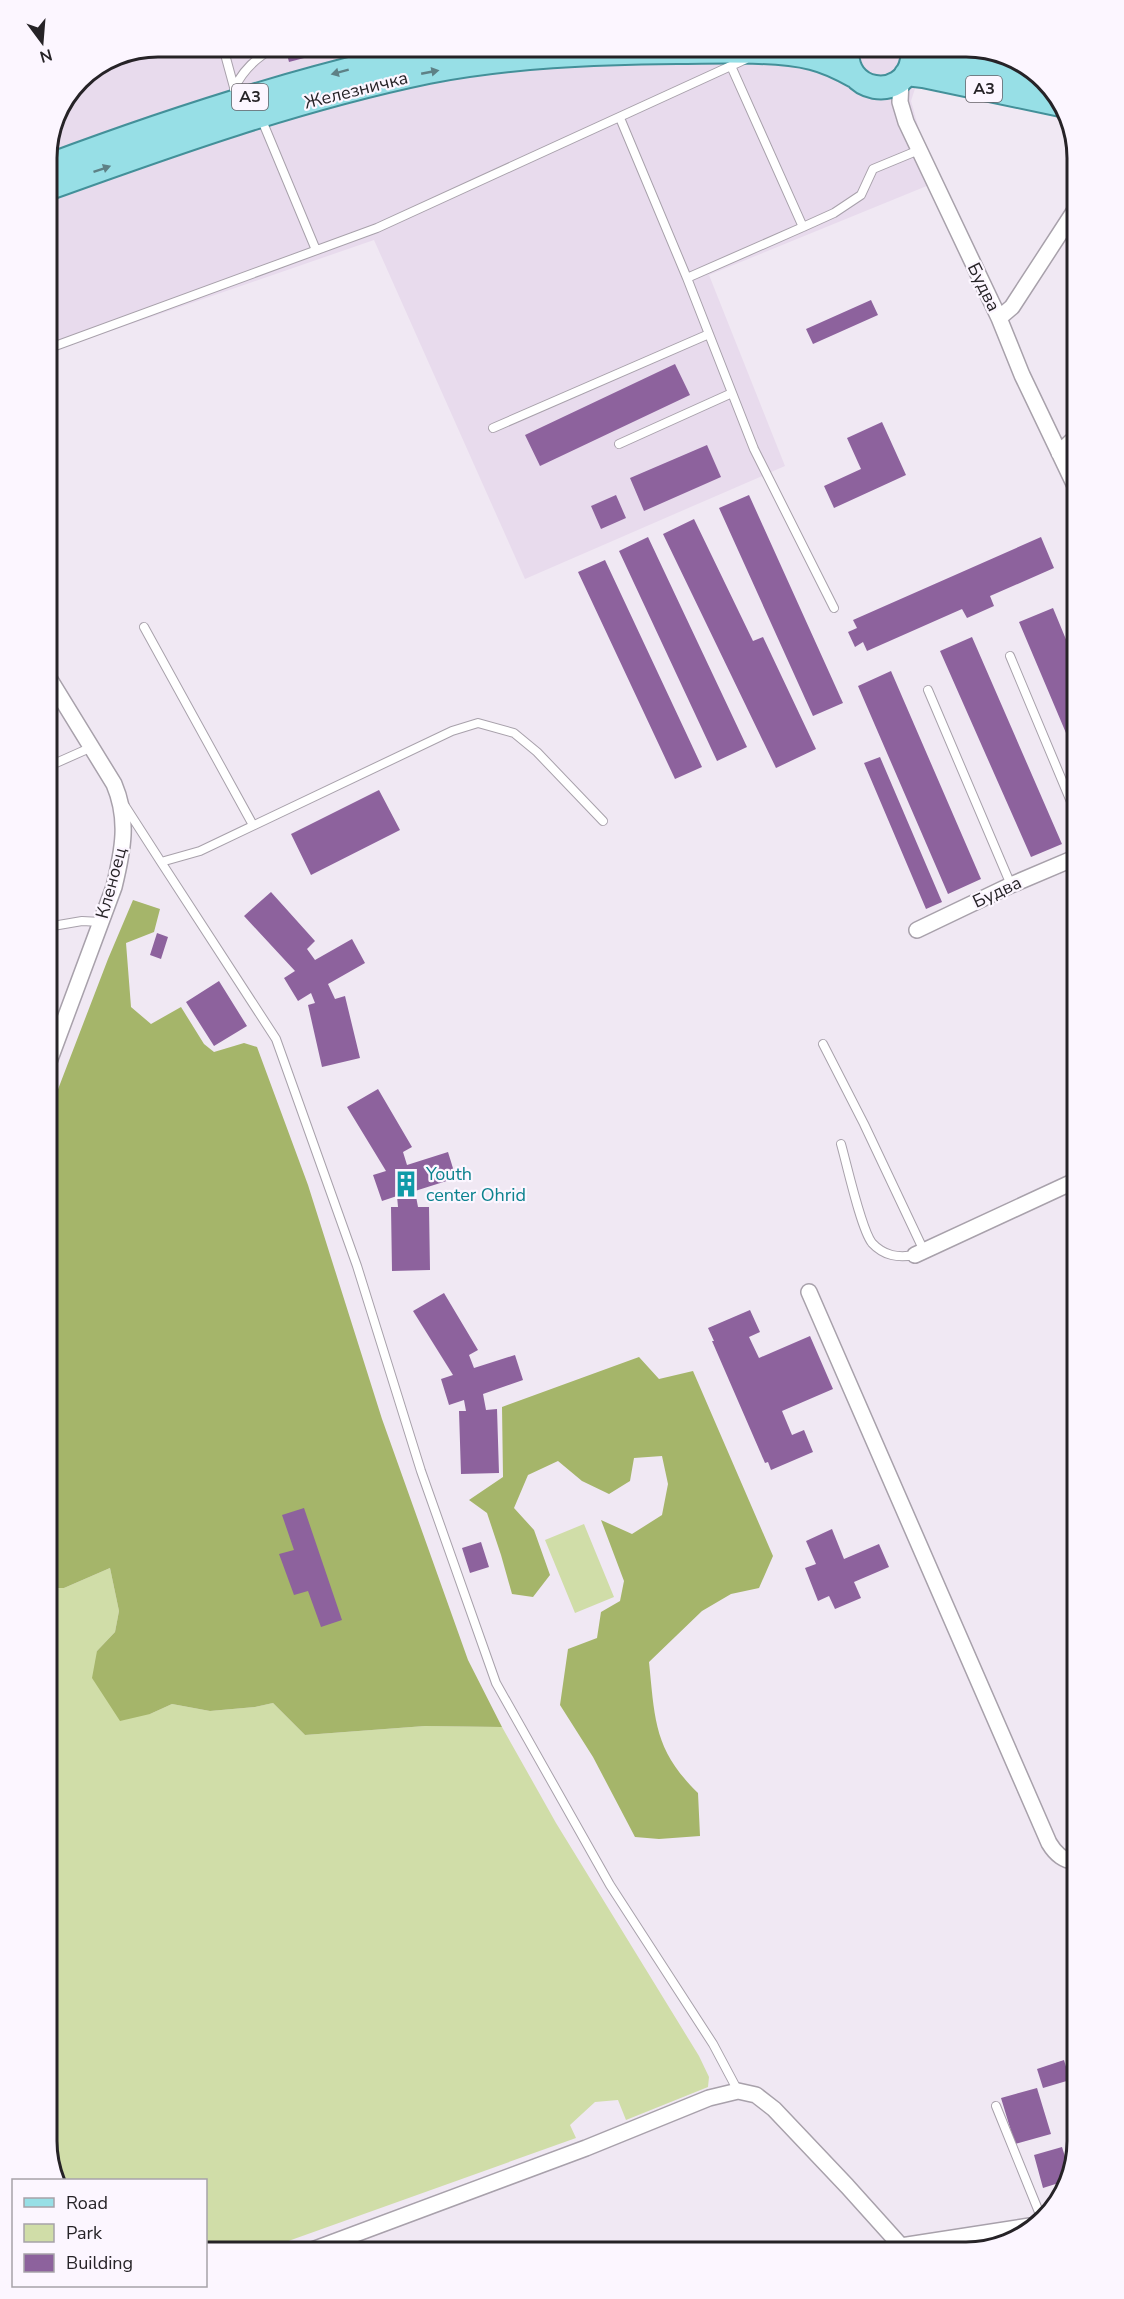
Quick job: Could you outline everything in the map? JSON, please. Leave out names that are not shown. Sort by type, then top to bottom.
[{"type":"main road","name":"Железничка","points":[[57,162],[185,117],[236,95],[407,57]]},
{"type":"main road","name":"Железничка","points":[[57,186],[261,116],[324,97],[430,72],[547,57]]},
{"type":"main road","name":"Железничка","points":[[810,57],[833,64],[861,81]]},
{"type":"main road","points":[[847,57],[861,81]]},
{"type":"main road","name":"A3","points":[[904,77],[911,66],[911,57]]},
{"type":"main road","name":"A3","points":[[935,57],[1024,75]]},
{"type":"main road","name":"A3","points":[[861,81],[885,87],[904,77],[923,76],[1049,103]]},
{"type":"street","points":[[904,77],[900,102],[906,122]]},
{"type":"street","points":[[861,81],[892,105],[906,122]]},
{"type":"street","name":"Будва","points":[[906,122],[999,318],[1022,375],[1067,469]]},
{"type":"street","points":[[999,318],[1012,307],[1067,222]]},
{"type":"street","points":[[1059,453],[1067,447]]},
{"type":"street","name":"Кленоец","points":[[57,691],[114,784],[122,802],[124,833],[114,886],[57,1040]]},
{"type":"street","name":"Будва","points":[[917,930],[1067,861]]},
{"type":"street","points":[[920,1253],[1067,1185]]},
{"type":"street","points":[[809,1292],[1049,1843],[1056,1854],[1067,1859]]},
{"type":"street","points":[[334,2242],[575,2152],[709,2098],[738,2091],[756,2095],[774,2109],[896,2242]]},
{"type":"street","points":[[941,2242],[1015,2229]]},
{"type":"lane","points":[[226,57],[236,95]]},
{"type":"lane","points":[[236,95],[240,76],[257,57]]},
{"type":"lane","points":[[381,57],[386,61]]},
{"type":"lane","points":[[57,345],[377,228],[750,57]]},
{"type":"lane","points":[[731,66],[803,227]]},
{"type":"lane","points":[[261,116],[316,250]]},
{"type":"lane","points":[[620,117],[687,278],[754,449],[834,608]]},
{"type":"lane","points":[[687,278],[834,213],[861,195],[873,169],[919,150]]},
{"type":"lane","points":[[493,428],[709,334]]},
{"type":"lane","points":[[619,444],[732,393]]},
{"type":"lane","points":[[144,627],[253,825]]},
{"type":"lane","points":[[1010,656],[1067,792]]},
{"type":"lane","points":[[928,690],[1011,885]]},
{"type":"lane","points":[[161,862],[200,851],[452,731],[478,723],[514,733],[537,752],[603,821]]},
{"type":"lane","points":[[57,763],[92,747]]},
{"type":"lane","points":[[122,802],[276,1039],[357,1266],[421,1471],[496,1683],[610,1886],[713,2044],[738,2091]]},
{"type":"lane","points":[[57,925],[82,921],[100,922]]},
{"type":"lane","points":[[823,1044],[864,1124],[920,1253],[900,1258],[885,1253],[871,1242],[841,1144]]},
{"type":"lane","points":[[996,2106],[1039,2211]]},
{"type":"shaded area","points":[[158,57],[925,57],[911,101],[934,183],[709,275],[785,466],[525,579],[374,240],[57,350],[57,151],[60,132],[67,113],[91,82],[126,62]]},
{"type":"green space","points":[[133,900],[160,909],[154,932],[126,943],[131,1007],[151,1024],[181,1007],[204,1044],[214,1052],[244,1043],[257,1047],[308,1185],[382,1419],[468,1660],[502,1727],[425,1726],[305,1735],[273,1703],[210,1711],[172,1704],[150,1714],[120,1721],[92,1678],[97,1651],[115,1632],[119,1611],[110,1568],[64,1588],[57,1588],[57,1092]]},
{"type":"green space","points":[[639,1357],[659,1379],[693,1371],[773,1556],[759,1588],[731,1594],[702,1611],[649,1662],[659,1733],[673,1763],[698,1793],[700,1836],[659,1839],[635,1837],[593,1757],[560,1705],[568,1649],[597,1638],[601,1612],[620,1601],[624,1581],[601,1520],[632,1534],[662,1515],[668,1484],[662,1456],[634,1458],[630,1481],[609,1494],[582,1481],[558,1461],[528,1475],[514,1508],[534,1530],[550,1575],[533,1597],[512,1594],[487,1513],[469,1500],[503,1477],[502,1407]]},
{"type":"green space","points":[[584,1524],[614,1597],[575,1613],[545,1540]]},
{"type":"green space","points":[[110,1568],[119,1611],[115,1632],[97,1651],[150,1714],[172,1704],[210,1711],[273,1703],[305,1735],[425,1726],[502,1727],[556,1823],[699,2056],[709,2077],[708,2087],[626,2120],[618,2100],[595,2102],[570,2125],[576,2138],[286,2242],[207,2242],[207,2179],[65,2179],[59,2161],[57,2141],[57,1588],[64,1588]]},
{"type":"building","points":[[288,57],[308,57],[289,62]]},
{"type":"building","points":[[871,300],[878,315],[813,344],[806,329]]},
{"type":"building","points":[[675,364],[690,395],[540,466],[525,435]]},
{"type":"building","points":[[882,422],[906,475],[834,508],[824,486],[861,469],[847,438]]},
{"type":"building","points":[[707,445],[721,477],[644,511],[630,478]]},
{"type":"building","points":[[616,495],[626,518],[601,529],[591,506]]},
{"type":"building","points":[[749,495],[843,703],[813,716],[719,508]]},
{"type":"building","points":[[694,519],[753,641],[763,637],[816,749],[776,768],[663,534]]},
{"type":"building","points":[[648,537],[747,747],[717,761],[619,551]]},
{"type":"building","points":[[1041,537],[1054,568],[990,596],[994,606],[967,618],[962,609],[867,651],[863,642],[855,647],[848,632],[857,628],[853,620]]},
{"type":"building","points":[[605,560],[702,767],[675,779],[578,572]]},
{"type":"building","points":[[1053,608],[1067,642],[1067,735],[1019,622]]},
{"type":"building","points":[[972,637],[1062,844],[1031,857],[940,651]]},
{"type":"building","points":[[891,671],[981,879],[948,894],[858,686]]},
{"type":"building","points":[[880,757],[942,902],[926,909],[864,763]]},
{"type":"building","points":[[379,790],[400,830],[311,875],[291,834]]},
{"type":"building","points":[[271,892],[315,941],[307,949],[315,960],[352,939],[365,963],[328,984],[335,999],[345,996],[360,1058],[322,1067],[308,1005],[315,1003],[311,993],[298,1001],[284,978],[295,971],[244,916]]},
{"type":"building","points":[[157,933],[168,937],[161,959],[150,955]]},
{"type":"building","points":[[219,981],[247,1026],[214,1046],[186,1002]]},
{"type":"building","name":"Youth center Ohrid","points":[[378,1089],[412,1147],[403,1152],[407,1165],[448,1152],[456,1178],[415,1191],[418,1207],[429,1207],[430,1270],[392,1271],[391,1207],[398,1207],[397,1196],[382,1201],[373,1175],[386,1171],[347,1107]]},
{"type":"building","points":[[444,1293],[478,1350],[469,1355],[474,1368],[515,1355],[523,1380],[483,1394],[486,1410],[497,1409],[499,1473],[461,1474],[459,1411],[466,1411],[464,1400],[449,1405],[441,1379],[453,1375],[413,1311]]},
{"type":"building","points":[[750,1310],[760,1332],[749,1337],[759,1358],[810,1336],[833,1389],[782,1411],[792,1435],[804,1430],[813,1452],[771,1470],[768,1462],[765,1463],[708,1328]]},
{"type":"building","points":[[304,1508],[342,1620],[321,1627],[308,1591],[294,1595],[279,1554],[294,1550],[282,1515]]},
{"type":"building","points":[[832,1529],[844,1559],[879,1544],[889,1567],[854,1582],[861,1598],[835,1609],[829,1596],[818,1601],[805,1568],[816,1564],[806,1541]]},
{"type":"building","points":[[481,1542],[489,1567],[470,1573],[462,1548]]},
{"type":"building","points":[[1064,2060],[1067,2081],[1043,2088],[1037,2069]]},
{"type":"building","points":[[1037,2088],[1051,2134],[1015,2144],[1001,2098]]},
{"type":"building","points":[[1062,2147],[1065,2157],[1058,2183],[1043,2188],[1034,2155]]},
{"type":"place","name":"Youth center Ohrid","points":[[406,1184]]}]
